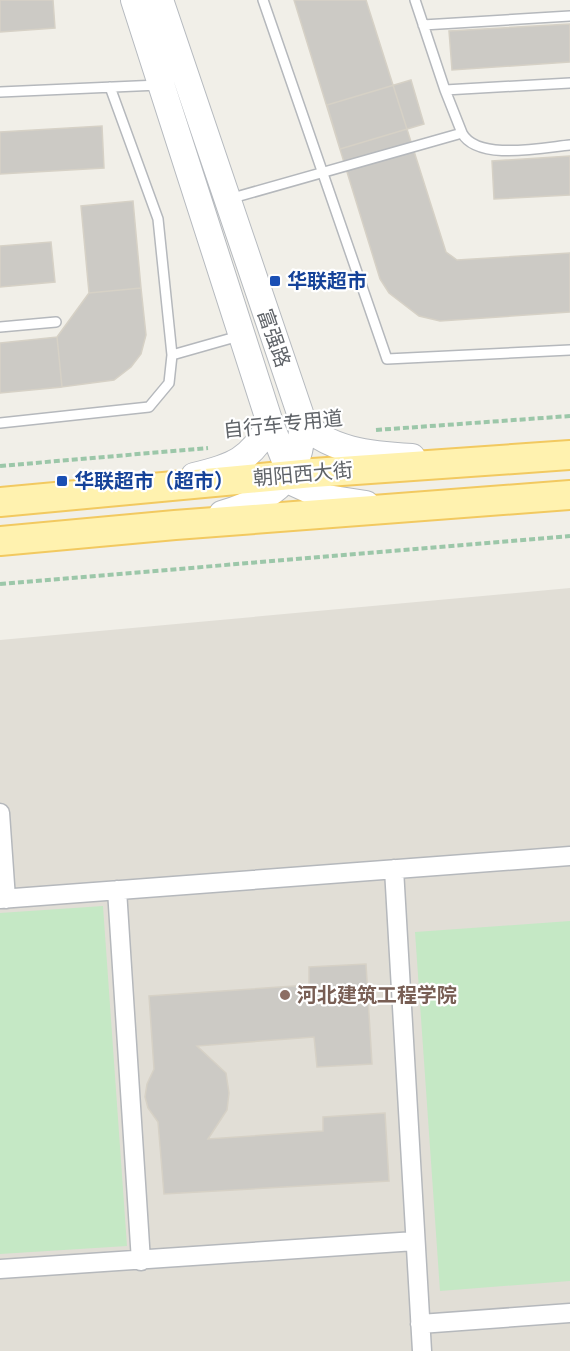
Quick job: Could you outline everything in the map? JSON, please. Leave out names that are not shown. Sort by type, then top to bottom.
[{"type":"main road","name":"富强路","points":[[134,0],[270,423],[289,474]]},
{"type":"main road","name":"富强路","points":[[160,0],[302,419],[315,435],[335,443],[384,456],[490,460]]},
{"type":"main road","points":[[175,525],[254,505],[281,488],[289,474],[302,439],[302,419]]},
{"type":"main road","points":[[117,491],[224,468],[247,456],[260,443],[270,423]]},
{"type":"main road","name":"朝阳西大街","points":[[0,502],[289,474],[570,455]]},
{"type":"main road","points":[[289,474],[294,483],[327,498],[392,508]]},
{"type":"main road","name":"朝阳西大街","points":[[0,541],[175,525],[570,495]]},
{"type":"street","points":[[0,813],[3,899],[570,856]]},
{"type":"street","points":[[394,869],[422,1351]]},
{"type":"street","points":[[117,890],[141,1261]]},
{"type":"street","points":[[0,1269],[131,1258],[141,1261],[415,1241]]},
{"type":"street","points":[[420,1324],[570,1313]]},
{"type":"lane","points":[[263,0],[387,359],[570,350]]},
{"type":"lane","points":[[415,0],[445,90],[467,143],[482,149],[570,146]]},
{"type":"lane","points":[[423,26],[570,16]]},
{"type":"lane","points":[[445,90],[570,83]]},
{"type":"lane","points":[[0,92],[162,85]]},
{"type":"lane","points":[[0,423],[149,407],[169,383],[172,355],[158,219],[111,87]]},
{"type":"lane","points":[[227,200],[462,133]]},
{"type":"lane","points":[[0,327],[56,322]]},
{"type":"lane","points":[[172,355],[243,334]]},
{"type":"path","name":"自行车专用道","points":[[372,430],[570,416]]},
{"type":"path","name":"自行车专用道","points":[[0,466],[214,447]]},
{"type":"path","points":[[0,584],[570,536]]},
{"type":"shaded area","name":"河北建筑工程学院","points":[[570,588],[570,1351],[0,1351],[0,640]]},
{"type":"green space","points":[[103,906],[127,1246],[0,1254],[0,913]]},
{"type":"green space","points":[[570,921],[570,1281],[440,1291],[415,932]]},
{"type":"building","points":[[0,0],[53,0],[55,28],[0,32]]},
{"type":"building","points":[[294,0],[366,0],[446,252],[457,260],[570,253],[570,312],[440,321],[419,316],[389,293],[380,279]]},
{"type":"building","points":[[570,24],[570,62],[452,70],[449,31]]},
{"type":"building","points":[[411,80],[424,124],[340,149],[327,105]]},
{"type":"building","points":[[102,126],[104,168],[0,174],[0,132]]},
{"type":"building","points":[[570,156],[570,195],[494,199],[492,161]]},
{"type":"building","points":[[133,201],[141,288],[89,293],[81,206]]},
{"type":"building","points":[[51,242],[55,282],[0,287],[0,246]]},
{"type":"building","points":[[141,288],[146,335],[141,354],[131,367],[114,380],[62,387],[57,337],[89,293]]},
{"type":"building","points":[[57,337],[62,387],[0,393],[0,343]]},
{"type":"building","points":[[366,964],[372,1064],[317,1067],[314,1037],[197,1046],[226,1073],[229,1093],[227,1110],[208,1139],[323,1131],[323,1117],[385,1113],[389,1181],[164,1194],[158,1122],[148,1108],[145,1097],[147,1084],[154,1069],[149,996],[309,985],[309,967]]},
{"type":"place","name":"华联超市","points":[[275,281]]},
{"type":"place","name":"华联超市（超市）","points":[[62,481]]},
{"type":"place","name":"河北建筑工程学院","points":[[285,995]]}]
